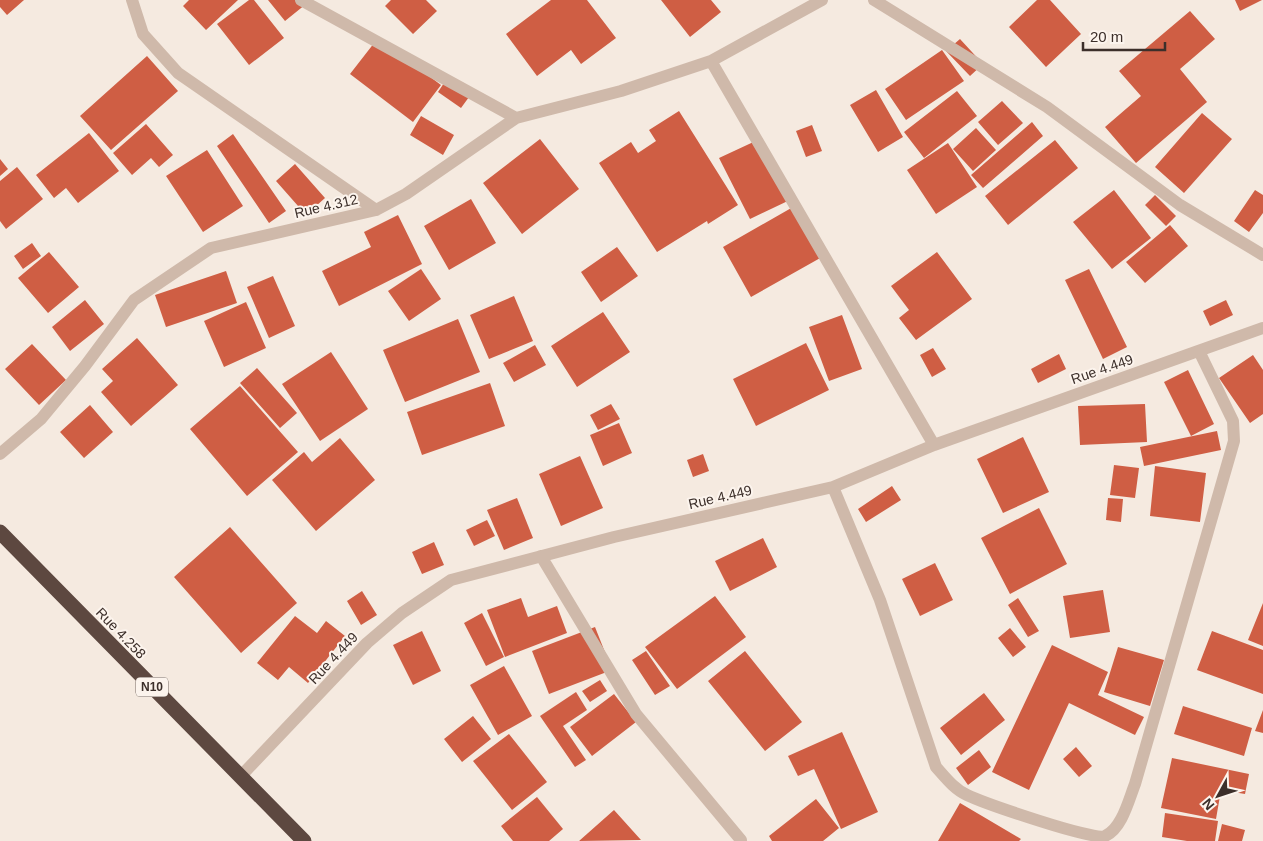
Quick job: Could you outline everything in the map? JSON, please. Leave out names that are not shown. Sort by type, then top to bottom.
[{"type":"highway","name":"Rue 4.258","points":[[0,532],[304,841]]},
{"type":"street","points":[[132,0],[143,34],[178,73],[376,210]]},
{"type":"street","points":[[301,0],[516,118]]},
{"type":"street","name":"Rue 4.312","points":[[0,454],[41,420],[85,366],[134,300],[211,248],[376,210],[406,194],[516,118],[621,91],[711,61],[822,0]]},
{"type":"street","points":[[874,0],[1048,107],[1180,205],[1263,255]]},
{"type":"street","points":[[711,61],[934,445]]},
{"type":"street","name":"Rue 4.449","points":[[240,777],[367,644],[402,613],[451,580],[541,556],[833,487],[934,445],[1263,328]]},
{"type":"street","points":[[833,487],[880,600],[936,767],[950,784],[966,795],[1050,824],[1093,837],[1104,838],[1118,824],[1136,784],[1234,441],[1233,421],[1224,398],[1199,351]]},
{"type":"street","points":[[541,556],[636,714],[741,840]]},
{"type":"building","points":[[0,0],[24,0],[7,15],[0,7]]},
{"type":"building","points":[[189,0],[238,0],[206,30],[183,6]]},
{"type":"building","points":[[249,0],[254,0],[284,38],[249,65],[217,24]]},
{"type":"building","points":[[268,0],[311,0],[285,21]]},
{"type":"building","points":[[391,0],[426,0],[437,11],[413,34],[385,6]]},
{"type":"building","points":[[551,0],[587,0],[616,38],[581,64],[571,50],[537,76],[506,34]]},
{"type":"building","points":[[661,0],[711,0],[721,12],[690,37]]},
{"type":"building","points":[[1037,0],[1050,0],[1081,34],[1046,67],[1009,27]]},
{"type":"building","points":[[1235,0],[1262,0],[1240,11]]},
{"type":"building","points":[[1190,11],[1215,39],[1180,69],[1207,102],[1136,163],[1105,127],[1141,96],[1119,71]]},
{"type":"building","points":[[378,38],[441,85],[413,122],[350,74]]},
{"type":"building","points":[[960,39],[983,64],[970,76],[946,51]]},
{"type":"building","points":[[942,50],[964,81],[906,120],[885,89]]},
{"type":"building","points":[[147,56],[178,91],[111,150],[80,116]]},
{"type":"building","points":[[446,80],[469,97],[461,108],[438,92]]},
{"type":"building","points":[[876,90],[903,137],[878,152],[850,105]]},
{"type":"building","points":[[957,91],[977,116],[924,158],[904,132]]},
{"type":"building","points":[[1002,101],[1023,123],[998,145],[978,122]]},
{"type":"building","points":[[679,111],[738,205],[708,224],[707,221],[657,252],[599,163],[631,142],[638,153],[656,141],[649,130]]},
{"type":"building","points":[[1202,113],[1232,139],[1184,193],[1155,167]]},
{"type":"building","points":[[421,116],[454,135],[443,155],[410,135]]},
{"type":"building","points":[[1032,122],[1043,136],[983,188],[971,175]]},
{"type":"building","points":[[146,124],[173,155],[159,167],[151,158],[132,175],[113,153]]},
{"type":"building","points":[[812,125],[822,151],[806,157],[796,131]]},
{"type":"building","points":[[976,128],[996,150],[973,171],[953,149]]},
{"type":"building","points":[[89,133],[119,171],[78,203],[66,188],[54,198],[36,175]]},
{"type":"building","points":[[233,134],[286,211],[269,223],[217,146]]},
{"type":"building","points":[[762,138],[792,199],[750,219],[719,158]]},
{"type":"building","points":[[540,139],[579,189],[522,234],[483,183]]},
{"type":"building","points":[[1055,140],[1078,168],[1008,225],[985,196]]},
{"type":"building","points":[[948,143],[977,187],[936,214],[907,170]]},
{"type":"building","points":[[207,150],[243,206],[203,232],[166,176]]},
{"type":"building","points":[[0,159],[8,169],[0,176]]},
{"type":"building","points":[[295,164],[325,198],[306,215],[276,181]]},
{"type":"building","points":[[17,167],[43,199],[6,229],[0,221],[0,181]]},
{"type":"building","points":[[1114,190],[1151,238],[1112,269],[1073,222]]},
{"type":"building","points":[[1255,190],[1263,195],[1263,213],[1249,232],[1234,221]]},
{"type":"building","points":[[1155,195],[1176,216],[1166,226],[1145,205]]},
{"type":"building","points":[[471,199],[496,243],[449,270],[424,226]]},
{"type":"building","points":[[793,207],[822,257],[751,297],[723,247]]},
{"type":"building","points":[[398,215],[422,264],[339,306],[322,271],[371,247],[364,232]]},
{"type":"building","points":[[1170,225],[1188,246],[1145,283],[1126,262]]},
{"type":"building","points":[[32,243],[41,256],[23,269],[14,256]]},
{"type":"building","points":[[617,247],[638,276],[601,302],[581,272]]},
{"type":"building","points":[[49,252],[79,287],[48,313],[18,278]]},
{"type":"building","points":[[937,252],[972,299],[916,340],[899,318],[909,310],[891,286]]},
{"type":"building","points":[[421,269],[441,299],[409,321],[388,291]]},
{"type":"building","points":[[1089,269],[1127,347],[1103,359],[1065,280]]},
{"type":"building","points":[[226,271],[237,303],[166,327],[155,295]]},
{"type":"building","points":[[273,276],[295,326],[269,338],[247,287]]},
{"type":"building","points":[[514,296],[533,341],[489,359],[470,315]]},
{"type":"building","points":[[85,300],[104,324],[70,351],[52,327]]},
{"type":"building","points":[[1226,300],[1233,315],[1210,326],[1203,311]]},
{"type":"building","points":[[246,302],[266,348],[224,367],[204,321]]},
{"type":"building","points":[[603,312],[630,352],[577,387],[551,346]]},
{"type":"building","points":[[842,315],[862,369],[829,381],[809,327]]},
{"type":"building","points":[[458,319],[480,372],[405,402],[383,350]]},
{"type":"building","points":[[137,338],[178,385],[131,426],[101,392],[113,381],[102,369]]},
{"type":"building","points":[[806,343],[829,390],[756,426],[733,379]]},
{"type":"building","points":[[32,344],[66,380],[39,405],[5,369]]},
{"type":"building","points":[[535,345],[546,365],[514,382],[503,363]]},
{"type":"building","points":[[933,348],[946,369],[932,377],[920,355]]},
{"type":"building","points":[[331,352],[368,409],[320,441],[282,384]]},
{"type":"building","points":[[1059,354],[1066,369],[1038,383],[1031,369]]},
{"type":"building","points":[[1253,355],[1263,370],[1263,414],[1250,423],[1219,378]]},
{"type":"building","points":[[257,368],[297,413],[280,428],[240,383]]},
{"type":"building","points":[[1188,370],[1214,424],[1191,436],[1164,382]]},
{"type":"building","points":[[490,383],[505,426],[422,455],[407,412]]},
{"type":"building","points":[[240,386],[298,452],[247,496],[190,429]]},
{"type":"building","points":[[611,404],[620,419],[598,430],[590,415]]},
{"type":"building","points":[[1145,404],[1147,442],[1080,445],[1078,406]]},
{"type":"building","points":[[90,405],[113,432],[84,458],[60,432]]},
{"type":"building","points":[[619,423],[632,453],[603,466],[590,435]]},
{"type":"building","points":[[1217,431],[1221,450],[1144,466],[1140,447]]},
{"type":"building","points":[[1023,437],[1049,492],[1003,513],[977,459]]},
{"type":"building","points":[[340,438],[375,480],[316,531],[272,480],[304,452],[312,462]]},
{"type":"building","points":[[703,454],[709,471],[693,477],[687,460]]},
{"type":"building","points":[[580,456],[603,508],[561,526],[539,474]]},
{"type":"building","points":[[1114,465],[1139,468],[1135,498],[1110,495]]},
{"type":"building","points":[[1155,466],[1206,473],[1200,522],[1150,516]]},
{"type":"building","points":[[892,486],[901,500],[866,522],[858,509]]},
{"type":"building","points":[[517,498],[533,538],[504,550],[487,510]]},
{"type":"building","points":[[1108,498],[1123,499],[1121,522],[1106,520]]},
{"type":"building","points":[[1039,508],[1067,564],[1010,594],[981,538]]},
{"type":"building","points":[[487,520],[495,536],[474,546],[466,530]]},
{"type":"building","points":[[230,527],[297,603],[241,653],[174,577]]},
{"type":"building","points":[[763,538],[777,567],[730,591],[715,561]]},
{"type":"building","points":[[434,542],[444,565],[422,574],[412,552]]},
{"type":"building","points":[[935,563],[953,600],[920,616],[902,579]]},
{"type":"building","points":[[1103,590],[1110,632],[1070,638],[1063,596]]},
{"type":"building","points":[[362,591],[377,615],[361,625],[347,601]]},
{"type":"building","points":[[715,596],[746,637],[677,689],[645,647]]},
{"type":"building","points":[[521,598],[528,617],[557,606],[567,633],[505,657],[487,610]]},
{"type":"building","points":[[1018,598],[1039,631],[1028,637],[1008,605]]},
{"type":"building","points":[[1263,603],[1263,646],[1248,640]]},
{"type":"building","points":[[482,613],[504,657],[486,666],[464,623]]},
{"type":"building","points":[[295,616],[317,633],[326,621],[345,636],[308,683],[289,667],[278,680],[257,663]]},
{"type":"building","points":[[595,627],[612,670],[549,694],[532,651]]},
{"type":"building","points":[[1010,628],[1026,647],[1013,657],[998,638]]},
{"type":"building","points":[[422,631],[441,671],[413,685],[393,645]]},
{"type":"building","points":[[1212,631],[1263,650],[1263,694],[1197,670]]},
{"type":"building","points":[[1052,645],[1108,672],[1098,695],[1144,717],[1135,735],[1069,703],[1029,790],[992,772]]},
{"type":"building","points":[[1118,647],[1164,660],[1150,706],[1104,692]]},
{"type":"building","points":[[646,651],[670,686],[655,695],[632,660]]},
{"type":"building","points":[[745,651],[802,722],[765,751],[708,681]]},
{"type":"building","points":[[504,666],[532,716],[498,735],[470,685]]},
{"type":"building","points":[[600,680],[607,691],[590,702],[582,691]]},
{"type":"building","points":[[576,692],[587,710],[563,726],[586,760],[575,767],[540,716]]},
{"type":"building","points":[[984,693],[1005,720],[961,755],[940,728]]},
{"type":"building","points":[[614,694],[636,722],[592,756],[570,727]]},
{"type":"building","points":[[1183,706],[1252,728],[1244,756],[1174,734]]},
{"type":"building","points":[[1263,710],[1263,733],[1255,731]]},
{"type":"building","points":[[473,716],[491,739],[462,762],[444,739]]},
{"type":"building","points":[[842,732],[878,812],[841,829],[814,769],[798,776],[788,756]]},
{"type":"building","points":[[509,734],[547,782],[512,810],[473,761]]},
{"type":"building","points":[[1076,747],[1092,766],[1079,777],[1063,759]]},
{"type":"building","points":[[979,750],[991,767],[968,785],[956,768]]},
{"type":"building","points":[[1172,758],[1249,774],[1245,794],[1221,790],[1216,819],[1161,808]]},
{"type":"building","points":[[537,797],[563,829],[549,841],[513,841],[501,826]]},
{"type":"building","points":[[816,799],[839,828],[823,841],[772,841],[769,836]]},
{"type":"building","points":[[960,803],[1021,839],[1019,841],[938,841]]},
{"type":"building","points":[[614,810],[641,840],[579,841]]},
{"type":"building","points":[[1165,813],[1218,821],[1215,841],[1187,841],[1162,837]]},
{"type":"building","points":[[1222,824],[1245,830],[1242,841],[1218,841]]}]
